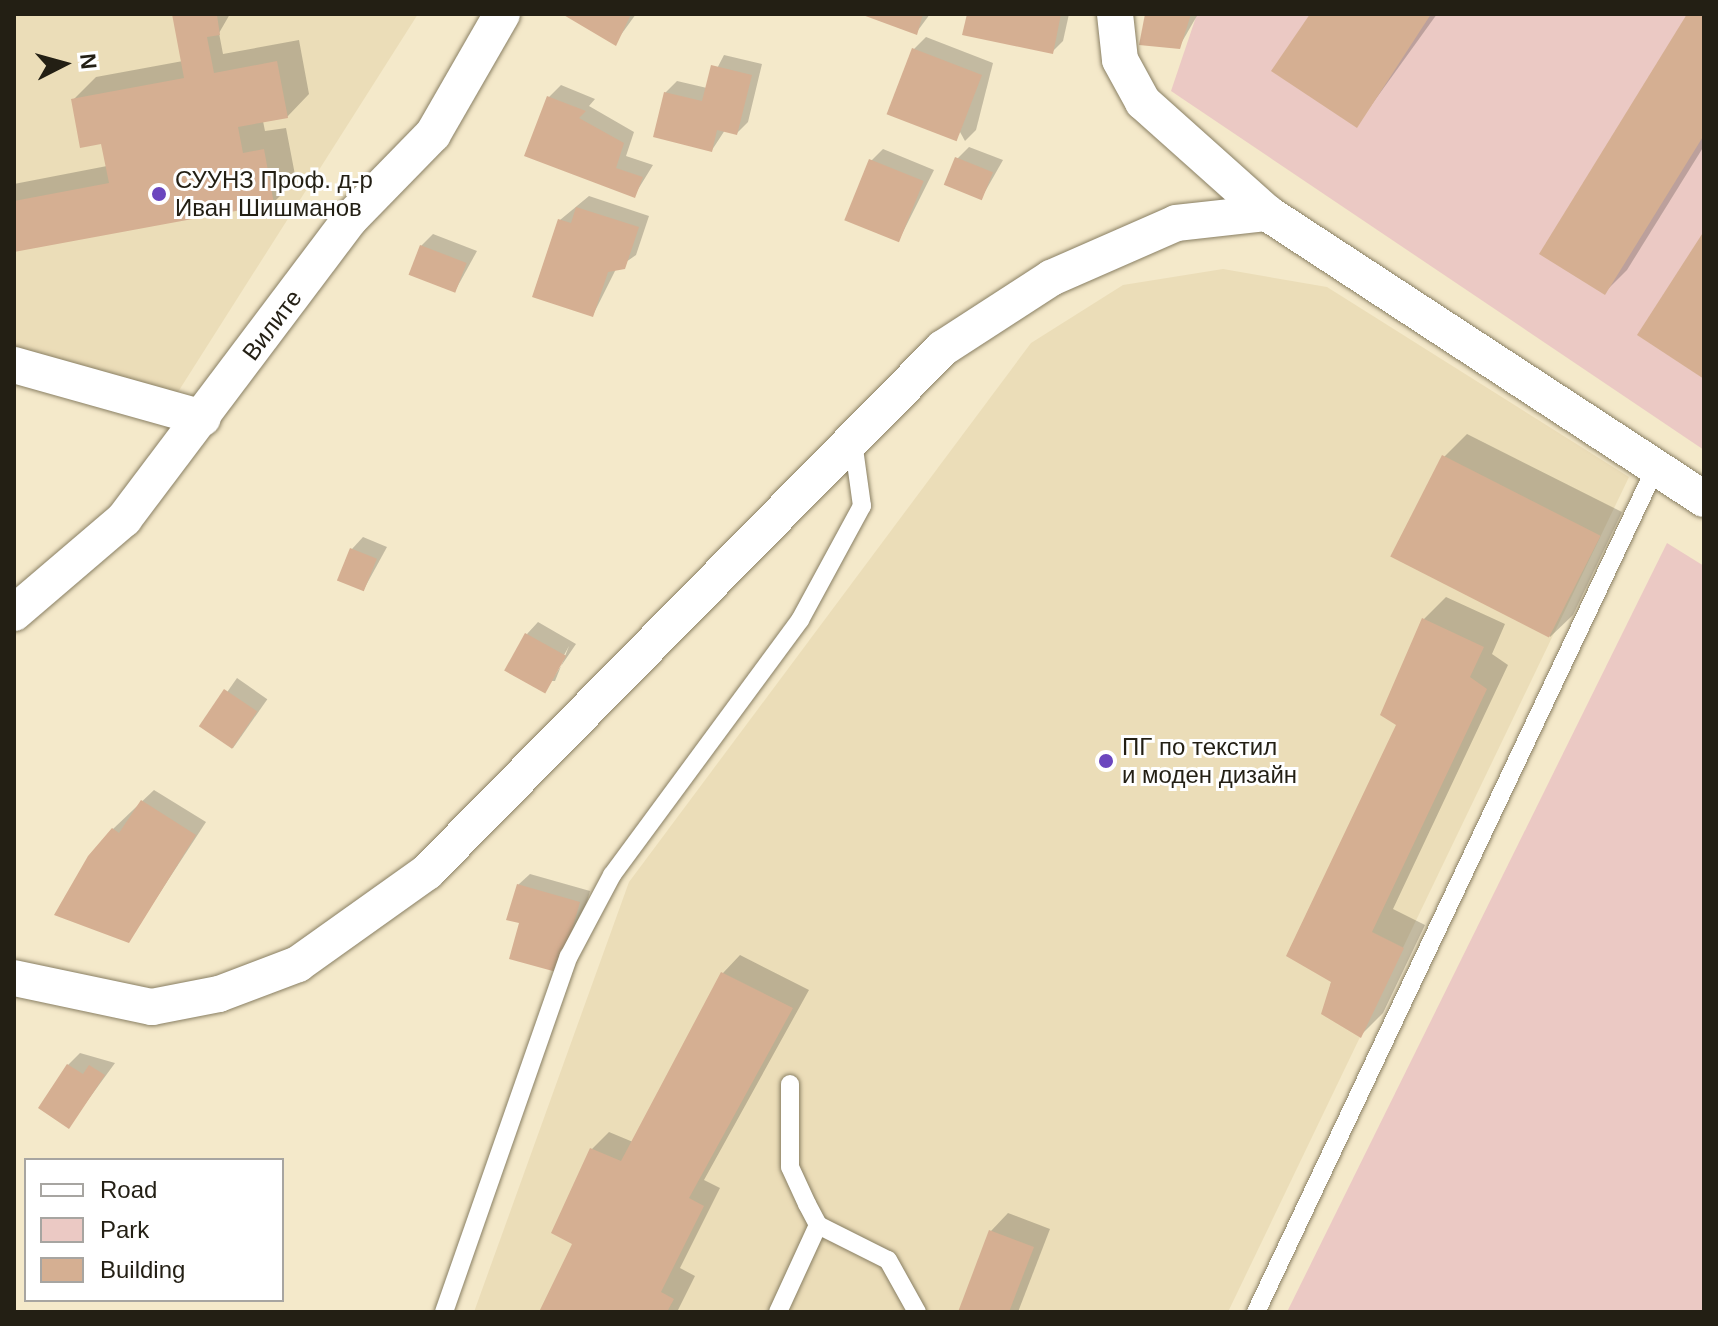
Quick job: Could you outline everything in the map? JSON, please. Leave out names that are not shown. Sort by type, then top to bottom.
[{"type":"street","name":"Вилите","points":[[14,613],[124,519],[351,218],[433,134],[502,14]]},
{"type":"street","points":[[1115,14],[1120,60],[1143,102],[1267,213],[1704,499]]},
{"type":"street","points":[[14,978],[152,1007],[219,994],[298,964],[427,872],[853,434],[943,348],[1051,278],[1176,223],[1267,213]]},
{"type":"street","points":[[14,365],[203,418]]},
{"type":"lane","points":[[444,1312],[569,956],[612,875],[800,620],[862,506],[853,434]]},
{"type":"lane","points":[[1256,1312],[1656,467]]},
{"type":"lane","points":[[790,1084],[790,1167],[818,1225],[888,1260],[913,1294],[917,1312]]},
{"type":"lane","points":[[778,1312],[818,1225]]},
{"type":"shaded area","name":"СУУНЗ Проф. д-р Иван Шишманов","points":[[14,14],[418,14],[164,414],[14,374]]},
{"type":"shaded area","name":"ПГ по текстил и моден дизайн","points":[[1223,269],[1327,287],[1629,477],[1228,1312],[474,1312],[629,882],[1031,343],[1123,285]]},
{"type":"green space","points":[[1197,14],[1704,14],[1704,450],[1171,91]]},
{"type":"green space","points":[[1667,543],[1704,566],[1704,1312],[1287,1312]]},
{"type":"building","points":[[172,14],[217,15],[220,35],[207,37],[214,73],[277,61],[288,118],[238,127],[243,153],[264,149],[274,204],[14,252],[14,201],[109,183],[101,144],[80,148],[71,99],[184,78]]},
{"type":"building","points":[[562,14],[631,14],[616,46]]},
{"type":"building","points":[[860,14],[923,14],[917,35]]},
{"type":"building","points":[[967,14],[1061,14],[1053,54],[962,35]]},
{"type":"building","points":[[1145,14],[1191,14],[1180,49],[1139,45]]},
{"type":"building","points":[[1310,14],[1431,14],[1357,128],[1271,71]]},
{"type":"building","points":[[1687,14],[1704,14],[1704,135],[1605,295],[1539,254]]},
{"type":"building","points":[[912,48],[982,75],[957,141],[887,114]]},
{"type":"building","points":[[711,65],[752,75],[737,135],[717,130],[712,152],[653,137],[664,92],[702,101]]},
{"type":"building","points":[[547,96],[586,111],[579,118],[624,143],[616,168],[643,177],[635,198],[524,156]]},
{"type":"building","points":[[955,157],[993,172],[982,200],[944,185]]},
{"type":"building","points":[[869,159],[924,181],[899,242],[844,220]]},
{"type":"building","points":[[576,207],[639,227],[625,269],[608,272],[593,317],[532,297],[558,219],[571,223]]},
{"type":"building","points":[[1704,231],[1704,379],[1637,335]]},
{"type":"building","points":[[420,245],[467,263],[455,293],[409,275]]},
{"type":"building","points":[[1442,455],[1601,536],[1549,637],[1390,557]]},
{"type":"building","points":[[350,548],[377,559],[364,591],[337,580]]},
{"type":"building","points":[[1422,618],[1484,647],[1470,677],[1487,689],[1372,932],[1404,948],[1361,1038],[1321,1014],[1331,982],[1286,956],[1396,725],[1380,715]]},
{"type":"building","points":[[525,633],[566,656],[545,693],[504,671]]},
{"type":"building","points":[[224,689],[257,711],[232,749],[199,726]]},
{"type":"building","points":[[141,800],[196,835],[129,943],[54,915],[88,856],[112,828],[119,833]]},
{"type":"building","points":[[517,884],[580,902],[560,973],[509,959],[519,923],[506,920]]},
{"type":"building","points":[[721,972],[793,1008],[689,1198],[704,1206],[661,1292],[674,1299],[667,1312],[539,1312],[572,1244],[551,1233],[590,1148],[621,1161]]},
{"type":"building","points":[[67,1064],[83,1074],[89,1065],[105,1075],[69,1129],[38,1108]]},
{"type":"building","points":[[989,1230],[1034,1247],[1009,1312],[958,1312]]},
{"type":"place","name":"СУУНЗ Проф. д-р Иван Шишманов","points":[[159,194]]},
{"type":"place","name":"ПГ по текстил и моден дизайн","points":[[1106,761]]}]
